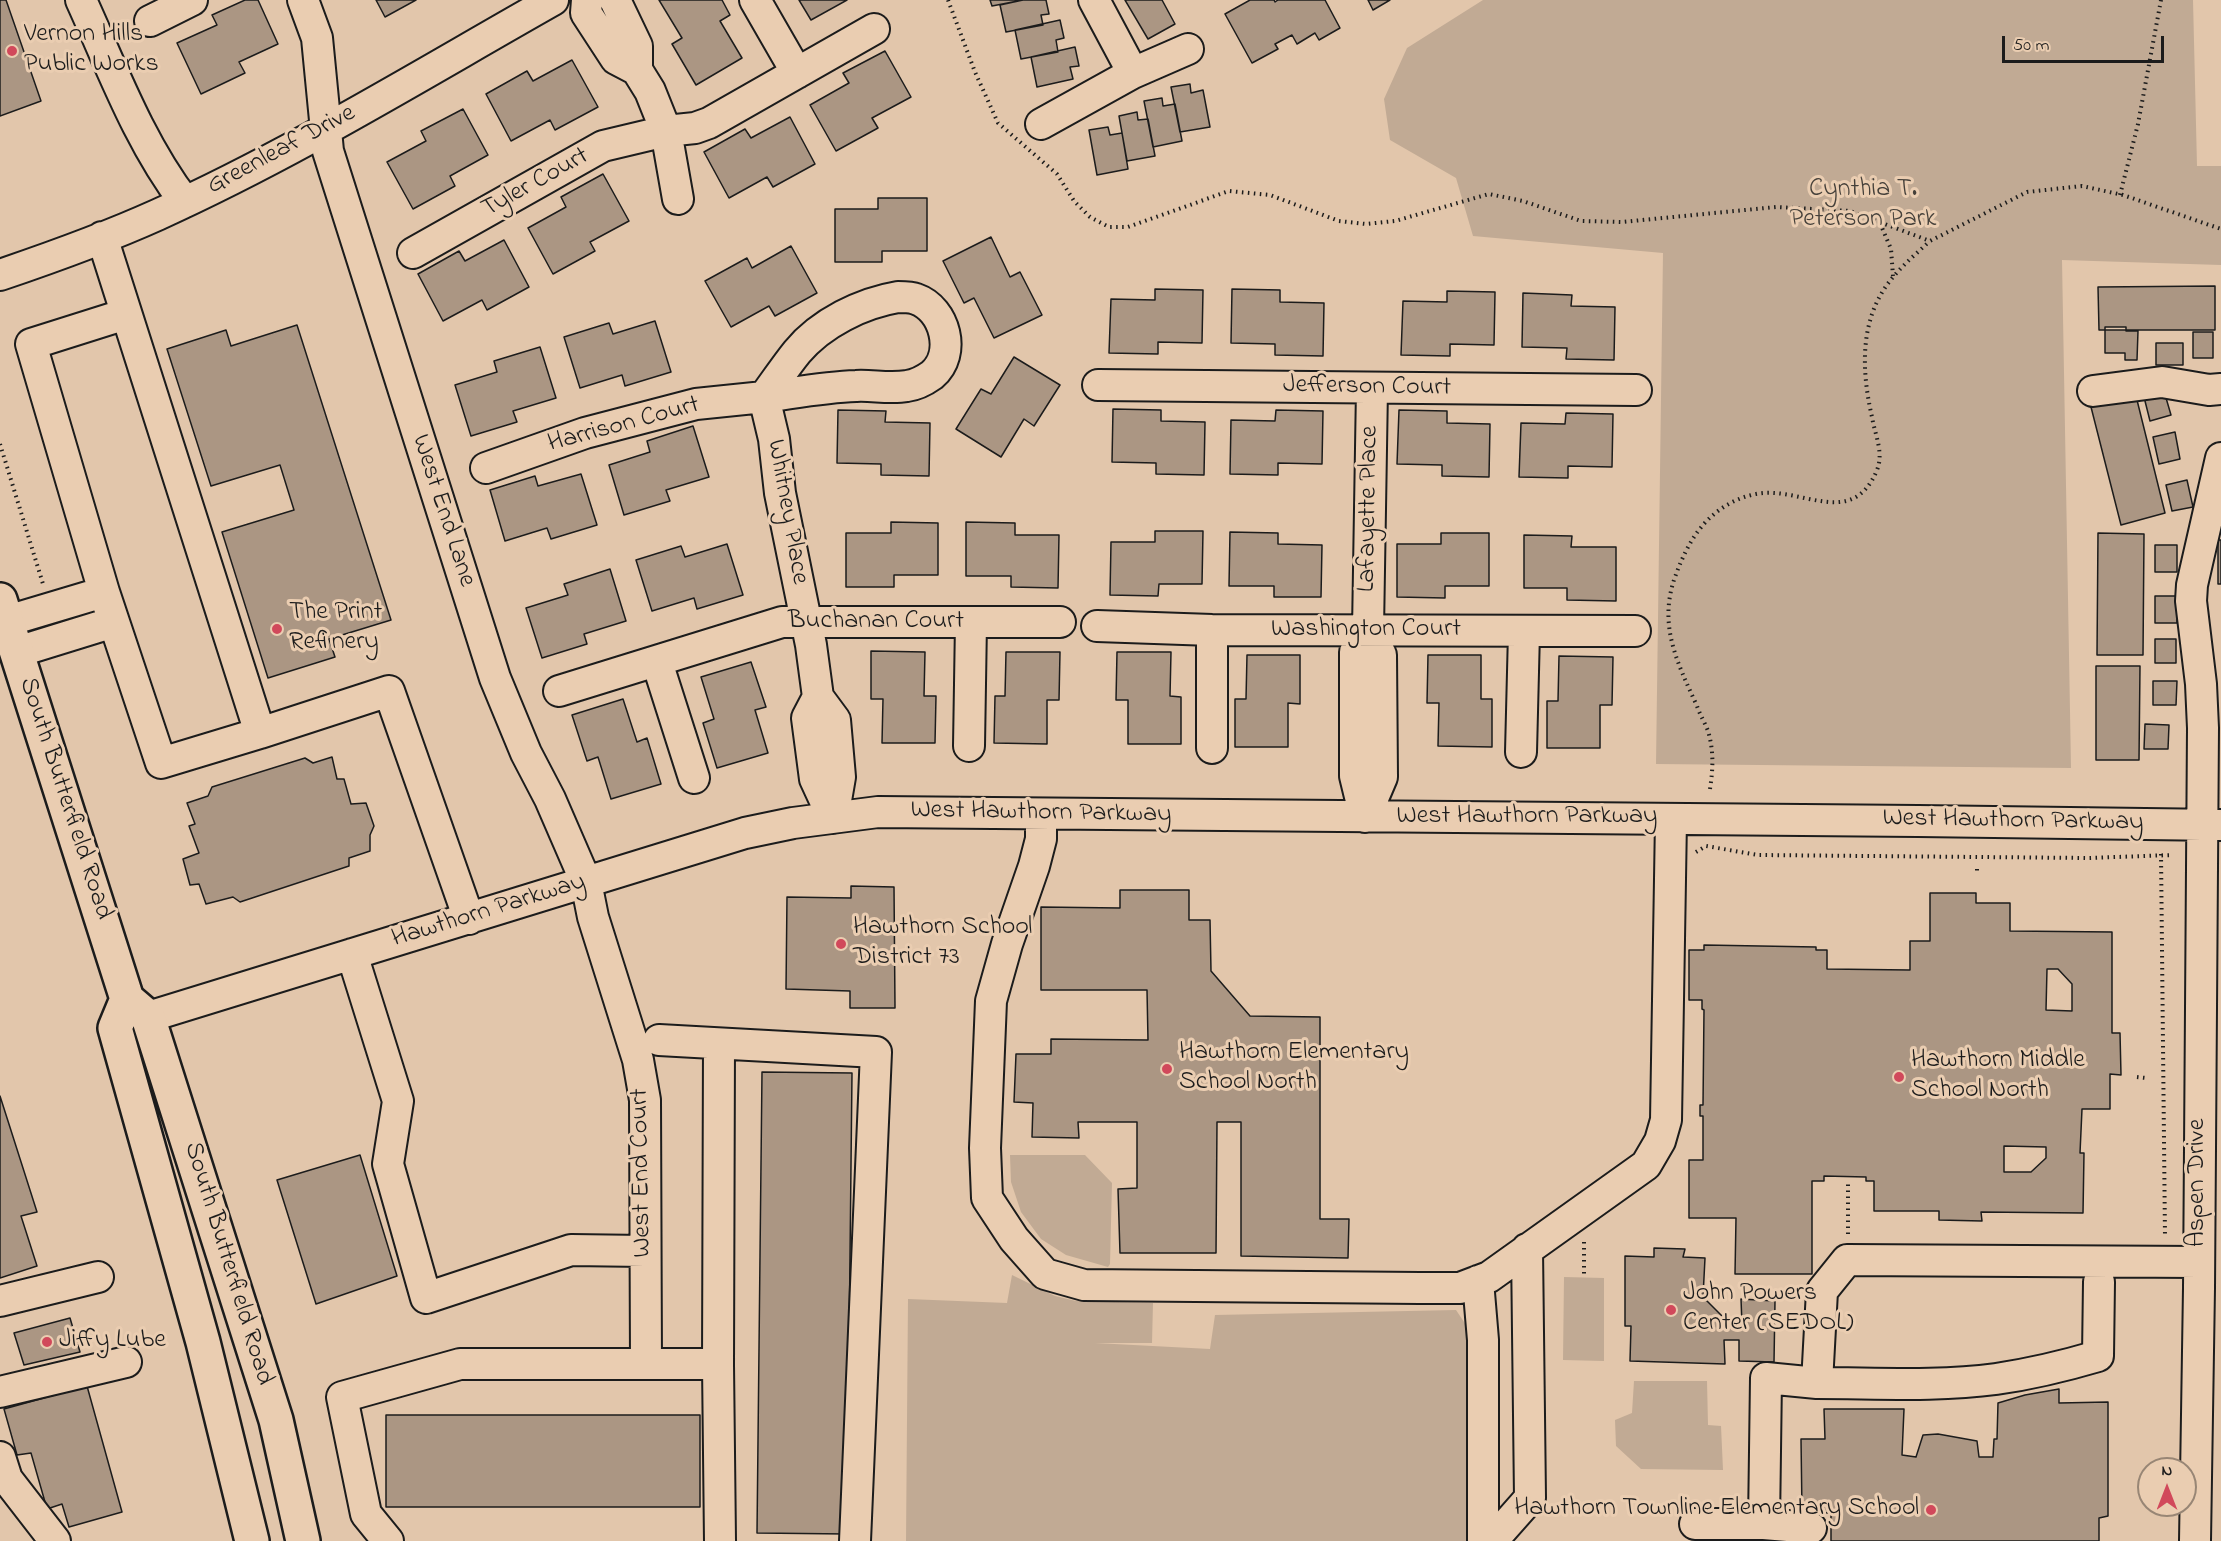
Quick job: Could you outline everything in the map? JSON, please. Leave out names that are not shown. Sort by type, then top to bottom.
[{"type":"main road","name":"South Butterfield Road","points":[[3,610],[276,1420],[303,1541]]},
{"type":"main road","name":"South Butterfield Road","points":[[138,1008],[114,1028],[200,1331],[252,1541]]},
{"type":"street","points":[[81,0],[143,135],[164,174],[185,202]]},
{"type":"street","points":[[150,21],[192,0]]},
{"type":"street","name":"West End Lane","points":[[303,0],[317,38],[328,151],[495,678],[526,753],[550,799],[586,882]]},
{"type":"street","name":"Greenleaf Drive","points":[[0,275],[157,216],[326,129],[553,0]]},
{"type":"street","points":[[588,0],[586,13],[616,59],[637,70],[650,91],[666,130],[678,199]]},
{"type":"street","points":[[615,0],[637,45],[637,70]]},
{"type":"street","points":[[755,0],[797,73]]},
{"type":"street","points":[[1094,0],[1133,74]]},
{"type":"street","name":"Tyler Court","points":[[413,253],[603,146],[666,130],[695,128],[709,123],[874,29]]},
{"type":"street","points":[[1041,124],[1133,74],[1188,49]]},
{"type":"street","points":[[102,237],[260,733]]},
{"type":"street","name":"Harrison Court","points":[[486,468],[585,433],[696,404],[764,398],[857,386],[907,386],[924,380],[934,373],[943,361],[944,330],[939,317],[927,304],[915,298],[898,297],[860,307],[836,321],[799,350],[764,398]]},
{"type":"street","points":[[126,314],[31,344],[104,592],[161,763],[389,691],[469,919]]},
{"type":"street","points":[[2093,391],[2162,382],[2210,390],[2221,389]]},
{"type":"street","name":"Jefferson Court","points":[[1098,385],[1636,390]]},
{"type":"street","name":"Lafayette Place","points":[[1365,817],[1355,776],[1355,652],[1368,630],[1372,388]]},
{"type":"street","name":"Whitney Place","points":[[764,398],[774,439],[780,493],[807,622],[818,698],[807,718],[815,779],[833,818]]},
{"type":"street","name":"Aspen Drive","points":[[2195,1541],[2206,1275],[2211,1009],[2211,825],[2201,684],[2209,658],[2191,601],[2192,585],[2221,458]]},
{"type":"street","points":[[3,610],[104,592]]},
{"type":"street","points":[[17,652],[114,622]]},
{"type":"street","name":"Buchanan Court","points":[[559,691],[782,622],[1060,622]]},
{"type":"street","points":[[969,746],[971,622]]},
{"type":"street","name":"Washington Court","points":[[1097,626],[1212,630],[1635,631]]},
{"type":"street","points":[[1212,630],[1212,748]]},
{"type":"street","points":[[1521,752],[1524,632]]},
{"type":"street","points":[[657,662],[694,778]]},
{"type":"street","name":"West Hawthorn Parkway","points":[[833,818],[878,812],[2211,825]]},
{"type":"street","points":[[1041,814],[1041,839],[1034,866],[1006,944],[991,1001],[985,1148],[987,1198],[1014,1239],[1045,1274],[1084,1285],[1460,1288],[1489,1276],[1646,1165],[1660,1141],[1666,1120],[1671,819]]},
{"type":"street","name":"Hawthorn Parkway","points":[[138,1008],[352,954],[745,833],[833,818]]},
{"type":"street","name":"West End Court","points":[[586,882],[593,917],[638,1060],[645,1100],[646,1364]]},
{"type":"street","points":[[352,954],[398,1101],[387,1164],[426,1298],[572,1250],[645,1251]]},
{"type":"street","points":[[659,1040],[876,1052],[855,1541]]},
{"type":"street","points":[[719,1044],[720,1541]]},
{"type":"street","points":[[1492,1541],[1530,1498],[1527,1249]]},
{"type":"street","points":[[1817,1383],[1822,1291],[1847,1260],[2165,1262],[2206,1275]]},
{"type":"street","points":[[0,1301],[98,1276]]},
{"type":"street","points":[[1478,1281],[1483,1340],[1483,1541]]},
{"type":"street","points":[[1764,1524],[1766,1378],[1817,1383],[1947,1382],[1995,1379],[2056,1368],[2098,1356],[2099,1282]]},
{"type":"street","points":[[0,1392],[126,1362]]},
{"type":"street","points":[[388,1541],[366,1514],[342,1397],[460,1364],[718,1364]]},
{"type":"street","points":[[0,1457],[7,1479],[55,1541]]},
{"type":"street","points":[[1695,1524],[1764,1524],[1811,1528]]},
{"type":"path","points":[[948,0],[975,72],[998,123],[1057,174],[1074,201],[1090,217],[1109,227],[1128,227],[1229,191],[1270,195],[1339,221],[1366,224],[1395,221],[1489,194],[1523,201],[1581,221],[1622,222],[1776,207],[1850,211],[1930,241]]},
{"type":"path","points":[[2120,195],[2138,124],[2161,0]]},
{"type":"path","points":[[1710,789],[1713,756],[1708,730],[1677,661],[1668,620],[1667,610],[1683,554],[1703,525],[1727,504],[1758,493],[1782,494],[1837,503],[1854,499],[1867,488],[1877,469],[1880,452],[1866,385],[1864,354],[1867,328],[1881,296],[1893,277],[1930,241],[2027,192],[2082,186],[2120,195],[2221,229]]},
{"type":"path","points":[[1880,223],[1891,249],[1893,277]]},
{"type":"path","points":[[0,444],[44,585]]},
{"type":"path","points":[[1686,858],[1706,846],[1758,855],[2088,858],[2173,855]]},
{"type":"path","points":[[2161,849],[2165,1262]]},
{"type":"path","points":[[1977,869],[1977,875]]},
{"type":"path","points":[[2137,1077],[2146,1078]]},
{"type":"path","points":[[1847,1260],[1848,1181]]},
{"type":"path","points":[[1584,1242],[1584,1277]]},
{"type":"green space","name":"Cynthia T. Peterson Park","points":[[1483,0],[2193,0],[2197,166],[2221,166],[2221,265],[2062,260],[2071,768],[1656,764],[1663,253],[1473,236],[1456,178],[1390,140],[1384,99],[1407,48]]},
{"type":"green space","points":[[1010,1155],[1085,1155],[1112,1183],[1110,1264],[1108,1267],[1066,1255],[1041,1239],[1021,1212],[1011,1182]]},
{"type":"green space","points":[[1012,1275],[1055,1296],[1076,1301],[1153,1303],[1152,1343],[1095,1343],[1210,1349],[1215,1315],[1456,1310],[1476,1340],[1477,1541],[906,1541],[908,1299],[1007,1303]]},
{"type":"green space","points":[[1564,1277],[1604,1278],[1604,1361],[1563,1360]]},
{"type":"green space","points":[[1634,1381],[1707,1381],[1708,1425],[1721,1426],[1723,1470],[1641,1469],[1616,1446],[1615,1420],[1632,1413]]},
{"type":"building","name":"Vernon Hills Public Works","points":[[0,0],[6,0],[41,101],[0,116]]},
{"type":"building","points":[[245,0],[258,0],[278,44],[239,62],[245,73],[201,94],[177,43],[217,25],[212,15]]},
{"type":"building","points":[[376,0],[416,0],[385,17]]},
{"type":"building","points":[[659,0],[722,0],[730,15],[720,21],[742,58],[696,85],[672,44],[682,38]]},
{"type":"building","points":[[799,0],[847,0],[811,20]]},
{"type":"building","points":[[990,0],[1023,0],[992,6]]},
{"type":"building","points":[[1023,0],[1046,0],[1049,14],[1041,15],[1043,25],[1006,32],[1000,5]]},
{"type":"building","points":[[1125,0],[1162,0],[1175,24],[1148,39]]},
{"type":"building","points":[[1250,0],[1274,0],[1275,2],[1278,0],[1325,0],[1340,28],[1319,40],[1315,33],[1297,44],[1292,35],[1275,44],[1278,49],[1252,63],[1225,14]]},
{"type":"building","points":[[1368,0],[1390,0],[1373,10]]},
{"type":"building","points":[[1060,20],[1064,38],[1056,40],[1058,52],[1021,59],[1015,30]]},
{"type":"building","points":[[1075,47],[1079,66],[1070,67],[1073,79],[1037,87],[1031,57]]},
{"type":"building","points":[[885,51],[911,97],[872,118],[878,128],[836,151],[810,105],[849,83],[843,73]]},
{"type":"building","points":[[572,60],[598,107],[555,130],[550,120],[511,141],[486,94],[527,71],[533,81]]},
{"type":"building","points":[[1190,84],[1191,93],[1203,90],[1210,127],[1180,132],[1171,87]]},
{"type":"building","points":[[1162,98],[1163,106],[1175,104],[1182,141],[1153,147],[1144,101]]},
{"type":"building","points":[[463,109],[488,155],[450,176],[455,186],[413,209],[387,162],[426,141],[421,131]]},
{"type":"building","points":[[1137,112],[1138,120],[1148,119],[1155,156],[1127,161],[1119,116]]},
{"type":"building","points":[[790,117],[815,164],[773,187],[767,177],[729,198],[704,152],[745,129],[751,138]]},
{"type":"building","points":[[1108,127],[1110,135],[1122,133],[1128,169],[1097,175],[1089,130]]},
{"type":"building","points":[[603,174],[629,221],[590,242],[595,251],[553,274],[528,228],[566,207],[561,197]]},
{"type":"building","points":[[878,198],[927,198],[927,251],[882,251],[882,262],[835,262],[835,209],[878,209]]},
{"type":"building","points":[[991,237],[1010,277],[1020,272],[1042,315],[994,338],[974,298],[964,303],[943,261]]},
{"type":"building","points":[[504,240],[529,287],[487,310],[482,300],[443,321],[418,274],[459,251],[465,261]]},
{"type":"building","points":[[791,246],[817,293],[775,316],[769,306],[731,327],[705,281],[747,258],[752,268]]},
{"type":"building","points":[[2215,286],[2215,330],[2099,330],[2098,287]]},
{"type":"building","points":[[1155,289],[1203,290],[1202,343],[1158,342],[1158,354],[1109,353],[1111,299],[1155,300]]},
{"type":"building","points":[[1232,289],[1280,290],[1280,302],[1324,303],[1323,356],[1275,355],[1275,344],[1231,343]]},
{"type":"building","points":[[1447,291],[1495,292],[1494,345],[1450,344],[1450,356],[1401,355],[1403,301],[1447,302]]},
{"type":"building","points":[[1523,293],[1572,295],[1571,306],[1615,307],[1614,360],[1566,359],[1567,348],[1522,347]]},
{"type":"building","points":[[655,321],[671,372],[625,386],[622,375],[580,388],[564,337],[609,323],[613,334]]},
{"type":"building","points":[[297,325],[391,620],[329,639],[335,657],[268,678],[222,532],[294,510],[280,465],[211,486],[167,349],[226,330],[231,346]]},
{"type":"building","points":[[2105,327],[2126,327],[2126,331],[2138,331],[2137,360],[2125,360],[2125,353],[2105,353]]},
{"type":"building","points":[[2193,332],[2213,332],[2213,358],[2193,358]]},
{"type":"building","points":[[2156,343],[2183,343],[2183,365],[2156,365]]},
{"type":"building","points":[[540,347],[556,398],[513,411],[517,422],[471,436],[455,385],[497,372],[494,361]]},
{"type":"building","points":[[1014,357],[1060,385],[1034,426],[1024,419],[1001,457],[956,429],[981,389],[991,394]]},
{"type":"building","points":[[2164,391],[2171,415],[2150,421],[2144,397]]},
{"type":"building","points":[[2136,396],[2165,513],[2121,525],[2091,407]]},
{"type":"building","points":[[1113,409],[1161,410],[1161,421],[1205,422],[1204,475],[1156,474],[1156,463],[1112,462]]},
{"type":"building","points":[[838,410],[886,411],[885,422],[930,423],[929,476],[881,475],[881,464],[837,463]]},
{"type":"building","points":[[1276,410],[1323,411],[1322,464],[1278,463],[1278,475],[1230,474],[1231,420],[1275,421]]},
{"type":"building","points":[[1399,410],[1447,411],[1447,423],[1490,424],[1489,477],[1442,476],[1442,465],[1397,464]]},
{"type":"building","points":[[1566,413],[1613,414],[1612,467],[1568,466],[1568,478],[1519,477],[1521,423],[1565,424]]},
{"type":"building","points":[[693,426],[709,477],[666,490],[670,501],[624,515],[609,465],[650,452],[647,441]]},
{"type":"building","points":[[2175,432],[2180,459],[2159,464],[2153,437]]},
{"type":"building","points":[[581,474],[597,525],[551,539],[547,528],[505,541],[490,490],[535,476],[538,486]]},
{"type":"building","points":[[2187,480],[2193,507],[2172,511],[2166,485]]},
{"type":"building","points":[[891,522],[938,523],[938,575],[894,575],[894,587],[846,587],[846,533],[891,533]]},
{"type":"building","points":[[966,522],[1015,523],[1015,535],[1059,535],[1058,588],[1011,587],[1011,576],[966,576]]},
{"type":"building","points":[[1155,531],[1203,531],[1202,584],[1159,584],[1158,596],[1110,595],[1111,542],[1155,542]]},
{"type":"building","points":[[1230,532],[1278,533],[1278,544],[1322,545],[1321,597],[1274,597],[1274,586],[1229,586]]},
{"type":"building","points":[[1441,533],[1489,533],[1489,586],[1445,586],[1445,598],[1397,597],[1397,544],[1441,544]]},
{"type":"building","points":[[2098,533],[2144,534],[2143,655],[2097,655]]},
{"type":"building","points":[[1524,535],[1572,536],[1571,547],[1616,547],[1616,601],[1567,600],[1567,588],[1524,588]]},
{"type":"building","points":[[2218,540],[2221,540],[2221,584],[2218,584]]},
{"type":"building","points":[[727,544],[743,595],[697,609],[694,598],[652,611],[636,560],[681,546],[685,557]]},
{"type":"building","points":[[2155,545],[2177,545],[2177,572],[2155,572]]},
{"type":"building","points":[[610,569],[626,621],[584,634],[587,644],[542,658],[526,608],[568,595],[564,584]]},
{"type":"building","points":[[2155,596],[2177,596],[2177,623],[2155,623]]},
{"type":"building","points":[[2155,639],[2176,639],[2176,663],[2155,663]]},
{"type":"building","points":[[871,651],[925,652],[924,696],[936,696],[935,743],[882,743],[883,699],[871,699]]},
{"type":"building","points":[[1006,652],[1060,652],[1059,700],[1047,700],[1047,744],[994,743],[995,696],[1005,696]]},
{"type":"building","points":[[1117,652],[1171,652],[1170,696],[1181,697],[1181,744],[1128,744],[1128,700],[1116,700]]},
{"type":"building","points":[[1247,655],[1300,655],[1300,704],[1288,703],[1288,747],[1235,747],[1235,699],[1246,699]]},
{"type":"building","points":[[1428,655],[1481,655],[1481,699],[1492,699],[1492,747],[1438,746],[1439,703],[1427,703]]},
{"type":"building","points":[[1559,656],[1613,657],[1612,705],[1600,705],[1600,748],[1547,748],[1547,701],[1558,701]]},
{"type":"building","points":[[751,662],[766,707],[755,710],[768,753],[717,768],[703,723],[714,719],[701,677]]},
{"type":"building","points":[[2096,666],[2140,666],[2139,760],[2096,760]]},
{"type":"building","points":[[2153,681],[2177,681],[2176,705],[2153,705]]},
{"type":"building","points":[[623,699],[637,742],[647,738],[661,784],[611,799],[598,757],[587,761],[572,715]]},
{"type":"building","points":[[2145,724],[2169,725],[2168,749],[2144,749]]},
{"type":"building","points":[[332,757],[337,779],[344,779],[351,804],[366,803],[374,826],[370,835],[370,851],[349,858],[349,866],[240,902],[233,897],[206,904],[199,884],[190,885],[183,859],[199,853],[189,826],[195,824],[187,803],[208,796],[212,787],[305,758],[313,763]]},
{"type":"building","name":"Hawthorn School District 73","points":[[851,886],[894,887],[895,1008],[850,1008],[850,991],[786,989],[787,897],[851,898]]},
{"type":"building","points":[[1120,890],[1189,890],[1189,920],[1210,920],[1211,971],[1250,1016],[1320,1017],[1320,1219],[1349,1219],[1348,1258],[1241,1256],[1241,1122],[1217,1122],[1216,1253],[1120,1253],[1118,1189],[1137,1188],[1137,1122],[1078,1122],[1079,1138],[1032,1137],[1033,1103],[1014,1102],[1016,1054],[1051,1054],[1051,1039],[1148,1040],[1147,990],[1041,990],[1041,907],[1120,908]]},
{"type":"building","name":"Hawthorn Middle School North","points":[[1930,893],[1976,893],[1976,903],[2010,903],[2010,931],[2112,932],[2112,1033],[2120,1033],[2121,1075],[2110,1074],[2110,1109],[2082,1109],[2080,1153],[2084,1153],[2083,1213],[1981,1212],[1982,1221],[1939,1220],[1939,1211],[1874,1211],[1874,1181],[1866,1181],[1866,1177],[1824,1176],[1824,1181],[1812,1181],[1812,1274],[1735,1274],[1736,1218],[1689,1218],[1689,1160],[1703,1160],[1703,1116],[1700,1116],[1700,1105],[1703,1105],[1704,1010],[1702,1000],[1689,1000],[1689,950],[1704,950],[1704,945],[1816,947],[1816,950],[1827,950],[1827,969],[1910,970],[1910,941],[1930,941]],"holes":[[[2047,969],[2058,969],[2072,984],[2072,1011],[2046,1010]],[[2004,1146],[2046,1147],[2046,1158],[2031,1172],[2004,1172]]]},
{"type":"building","points":[[762,1072],[852,1073],[847,1534],[757,1533]]},
{"type":"building","points":[[0,1096],[37,1212],[21,1216],[37,1266],[0,1278]]},
{"type":"building","points":[[360,1155],[397,1276],[316,1304],[277,1180]]},
{"type":"building","name":"John Powers Center (SEDOL)","points":[[1654,1248],[1685,1249],[1683,1257],[1705,1258],[1703,1297],[1726,1320],[1726,1326],[1742,1325],[1741,1299],[1775,1301],[1774,1362],[1739,1361],[1739,1340],[1724,1340],[1725,1364],[1630,1361],[1631,1326],[1625,1326],[1625,1256],[1654,1257]]},
{"type":"building","name":"Jiffy Lube","points":[[70,1318],[80,1352],[24,1365],[14,1333]]},
{"type":"building","points":[[87,1386],[122,1512],[69,1527],[62,1504],[47,1509],[31,1453],[17,1455],[4,1409]]},
{"type":"building","points":[[2059,1389],[2059,1403],[2108,1402],[2108,1516],[2099,1518],[2099,1541],[1831,1541],[1831,1513],[1802,1512],[1801,1439],[1825,1439],[1824,1409],[1904,1409],[1902,1455],[1916,1457],[1923,1435],[1938,1434],[1977,1441],[1979,1457],[1993,1457],[1994,1439],[1997,1439],[1998,1403]]},
{"type":"building","points":[[386,1415],[700,1415],[700,1507],[386,1507]]},
{"type":"place","name":"Vernon Hills Public Works","points":[[12,51]]},
{"type":"place","name":"The Print Refinery","points":[[277,629]]},
{"type":"place","name":"Hawthorn School District 73","points":[[841,944]]},
{"type":"place","name":"Hawthorn Elementary School North","points":[[1167,1069]]},
{"type":"place","name":"Hawthorn Middle School North","points":[[1899,1077]]},
{"type":"place","name":"John Powers Center (SEDOL)","points":[[1671,1310]]},
{"type":"place","name":"Jiffy Lube","points":[[47,1342]]},
{"type":"place","name":"Hawthorn Townline Elementary School","points":[[1931,1510]]}]
